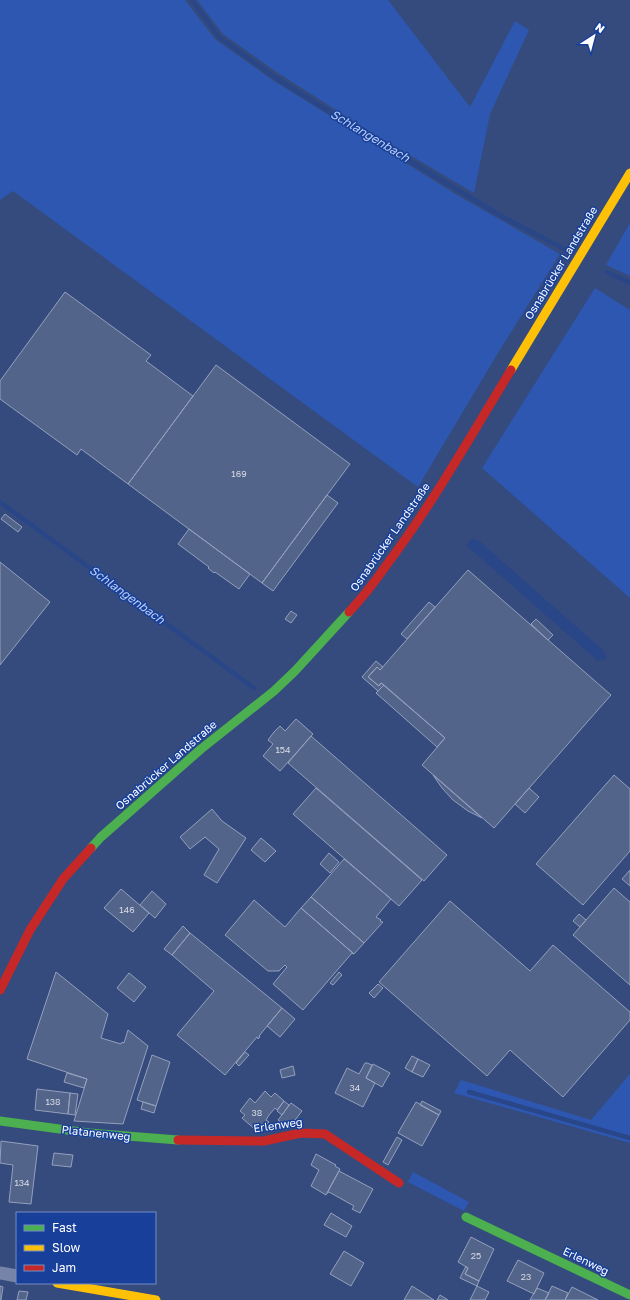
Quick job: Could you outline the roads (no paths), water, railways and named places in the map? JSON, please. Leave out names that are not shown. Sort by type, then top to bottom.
[{"type":"street","name":"Osnabrücker Landstraße","points":[[0,990],[36,920],[63,879],[101,837],[201,749],[295,672],[360,601],[400,548],[434,497],[630,173]]},
{"type":"street","name":"Platanenweg","points":[[0,1121],[89,1133],[192,1141]]},
{"type":"street","name":"Erlenweg","points":[[192,1141],[264,1141],[301,1133],[325,1134],[399,1183]]},
{"type":"street","name":"Erlenweg","points":[[466,1217],[630,1295]]},
{"type":"street","points":[[0,1273],[16,1276]]},
{"type":"street","points":[[64,1284],[156,1300]]},
{"type":"waterway","name":"Schlangenbach","points":[[192,0],[219,37],[273,76],[368,136],[503,217],[566,250]]},
{"type":"waterway","name":"Schlangenbach","points":[[607,272],[630,283]]},
{"type":"waterway","name":"Schlangenbach","points":[[0,502],[254,688]]},
{"type":"waterway","points":[[469,1092],[630,1138]]}]
